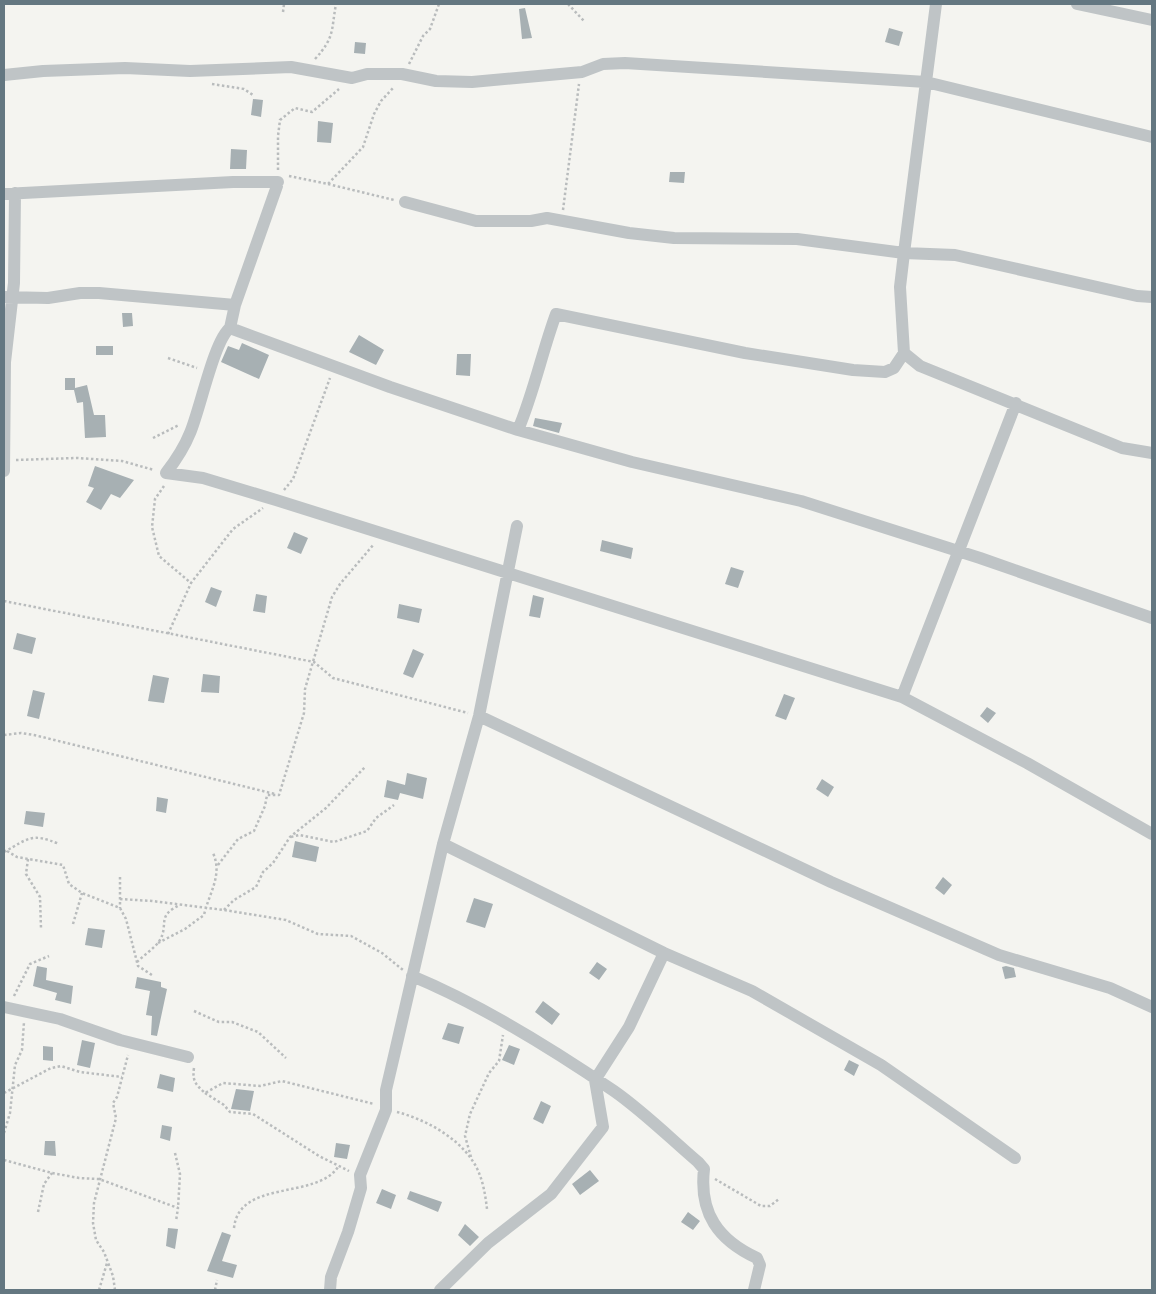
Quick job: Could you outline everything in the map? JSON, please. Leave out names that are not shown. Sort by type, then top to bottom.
[{"type":"street","points":[[518,430],[533,394],[547,339],[556,314],[745,353],[853,370],[885,372],[894,368],[904,353],[900,287],[936,4]]},
{"type":"street","points":[[1077,4],[1152,20]]},
{"type":"street","points":[[4,75],[124,68],[196,71],[282,67],[306,69],[352,78],[367,74],[402,74],[436,81],[472,82],[582,72],[603,64],[625,62],[926,82],[1152,137]]},
{"type":"street","points":[[4,464],[9,194],[278,181],[230,328],[225,332],[212,358],[211,372],[196,416],[180,454],[166,473],[203,478],[382,534],[490,565],[508,573],[902,697],[1027,763],[1152,834]]},
{"type":"street","points":[[405,202],[476,221],[531,221],[547,218],[629,233],[674,238],[797,239],[904,252],[955,255],[1137,296],[1152,296]]},
{"type":"street","points":[[8,298],[64,297],[80,293],[98,293],[236,305]]},
{"type":"street","points":[[230,328],[390,387],[518,430],[632,462],[801,501],[957,550],[1152,618]]},
{"type":"street","points":[[904,353],[920,366],[1016,403],[1122,448],[1152,453]]},
{"type":"street","points":[[902,697],[957,550],[1016,403]]},
{"type":"street","points":[[330,1290],[332,1277],[361,1188],[360,1175],[386,1110],[386,1090],[443,844],[479,716],[517,526]]},
{"type":"street","points":[[479,716],[831,882],[999,955],[1056,970],[1110,988],[1152,1007]]},
{"type":"street","points":[[443,844],[664,953],[752,991],[881,1065],[1015,1158]]},
{"type":"street","points":[[440,1290],[488,1242],[551,1194],[602,1127],[595,1080],[629,1027],[664,953]]},
{"type":"street","points":[[412,976],[455,994],[556,1053],[614,1091],[704,1169],[702,1185],[708,1212],[722,1236],[740,1250],[757,1258],[760,1265],[754,1290]]},
{"type":"street","points":[[5,1007],[60,1019],[131,1043],[188,1057]]},
{"type":"path","points":[[282,12],[284,4]]},
{"type":"path","points":[[306,69],[328,44],[333,31],[336,4]]},
{"type":"path","points":[[328,184],[363,147],[378,107],[415,54],[423,36],[430,29],[439,4]]},
{"type":"path","points":[[568,4],[584,21]]},
{"type":"path","points":[[196,71],[205,83],[244,89],[253,95]]},
{"type":"path","points":[[561,221],[575,97],[582,72]]},
{"type":"path","points":[[352,78],[312,112],[295,108],[280,120],[278,181],[328,184],[405,202]]},
{"type":"path","points":[[168,358],[211,372]]},
{"type":"path","points":[[153,438],[196,416]]},
{"type":"path","points":[[4,464],[77,458],[122,461],[166,473],[164,486],[155,499],[152,527],[159,556],[191,583]]},
{"type":"path","points":[[279,795],[304,713],[305,689],[332,597],[340,584],[382,534]]},
{"type":"path","points":[[4,601],[314,662],[334,678],[479,716]]},
{"type":"path","points":[[4,735],[21,733],[34,735],[279,795]]},
{"type":"path","points":[[224,910],[234,900],[256,887],[263,872],[273,863],[290,837],[326,808],[365,766]]},
{"type":"path","points":[[137,962],[158,943],[204,915],[211,899],[218,865],[238,839],[254,831],[265,806],[267,795],[279,795]]},
{"type":"path","points":[[290,837],[299,835],[334,842],[367,831],[376,818],[394,805]]},
{"type":"path","points":[[5,852],[20,842],[41,836],[59,844]]},
{"type":"path","points":[[5,852],[28,859],[62,865],[69,884],[82,893],[120,908]]},
{"type":"path","points":[[213,853],[218,865]]},
{"type":"path","points":[[28,859],[26,874],[40,897],[40,928]]},
{"type":"path","points":[[120,877],[120,908],[126,919],[138,966],[152,976]]},
{"type":"path","points":[[73,924],[82,893]]},
{"type":"path","points":[[120,899],[182,904],[224,910],[286,920],[318,934],[351,936],[382,953],[391,962],[412,976]]},
{"type":"path","points":[[158,943],[162,936],[163,921],[167,913],[182,904]]},
{"type":"path","points":[[5,1007],[22,984],[30,964],[49,956]]},
{"type":"path","points":[[4,1133],[10,1113],[15,1065],[24,1037],[23,1011]]},
{"type":"path","points":[[194,1011],[219,1022],[232,1022],[258,1032],[286,1058]]},
{"type":"path","points":[[487,1209],[484,1189],[465,1136],[470,1114],[489,1073],[499,1061],[504,1024]]},
{"type":"path","points":[[115,1290],[108,1262],[96,1240],[93,1223],[94,1203],[116,1118],[113,1103],[117,1097],[131,1043]]},
{"type":"path","points":[[188,1057],[194,1062],[192,1077],[195,1084],[224,1105],[230,1112],[253,1114],[338,1166],[360,1175]]},
{"type":"path","points":[[4,1093],[51,1068],[62,1066],[80,1072],[122,1078]]},
{"type":"path","points":[[205,1093],[223,1083],[260,1086],[282,1081],[379,1105],[386,1110],[421,1119],[447,1136],[472,1159]]},
{"type":"path","points":[[175,1153],[180,1174],[176,1221]]},
{"type":"path","points":[[4,1160],[52,1173],[79,1178],[99,1179],[178,1208]]},
{"type":"path","points":[[234,1228],[241,1210],[265,1194],[281,1190],[292,1190],[331,1174],[338,1166]]},
{"type":"path","points":[[704,1169],[717,1180],[761,1206],[770,1206],[779,1199]]},
{"type":"path","points":[[38,1212],[44,1184],[52,1173]]},
{"type":"path","points":[[99,1290],[108,1262]]},
{"type":"path","points":[[215,1290],[217,1280]]},
{"type":"building","points":[[525,8],[532,38],[522,39],[519,9]]},
{"type":"building","points":[[889,28],[903,32],[899,46],[885,42]]},
{"type":"building","points":[[355,42],[366,43],[365,54],[354,53]]},
{"type":"building","points":[[253,99],[263,100],[261,117],[251,115]]},
{"type":"building","points":[[318,121],[333,123],[331,143],[317,142]]},
{"type":"building","points":[[231,149],[247,150],[246,169],[230,169]]},
{"type":"building","points":[[670,172],[685,172],[684,183],[669,182]]},
{"type":"building","points":[[122,313],[132,313],[133,326],[123,327]]},
{"type":"building","points":[[359,335],[384,350],[376,365],[349,352]]},
{"type":"building","points":[[242,343],[269,355],[259,379],[221,362],[228,346],[239,350]]},
{"type":"building","points":[[96,346],[113,346],[113,355],[96,355]]},
{"type":"building","points":[[457,354],[471,354],[470,376],[456,375]]},
{"type":"building","points":[[65,378],[75,378],[75,388],[87,385],[94,415],[105,415],[106,437],[85,438],[83,402],[77,403],[74,390],[65,390]]},
{"type":"building","points":[[535,418],[562,423],[559,433],[533,426]]},
{"type":"building","points":[[95,466],[134,480],[120,498],[111,494],[101,510],[86,502],[94,488],[88,486]]},
{"type":"building","points":[[294,532],[308,538],[301,554],[287,548]]},
{"type":"building","points":[[602,540],[633,548],[631,559],[600,551]]},
{"type":"building","points":[[731,567],[744,571],[738,588],[725,584]]},
{"type":"building","points":[[211,587],[222,591],[216,607],[205,602]]},
{"type":"building","points":[[256,594],[267,596],[265,613],[253,611]]},
{"type":"building","points":[[533,595],[544,598],[540,618],[529,616]]},
{"type":"building","points":[[399,604],[422,609],[419,623],[397,618]]},
{"type":"building","points":[[17,633],[36,638],[32,654],[13,649]]},
{"type":"building","points":[[413,649],[424,654],[413,678],[403,674]]},
{"type":"building","points":[[203,674],[220,676],[219,693],[201,692]]},
{"type":"building","points":[[153,675],[169,678],[164,703],[148,701]]},
{"type":"building","points":[[33,690],[45,693],[39,719],[27,716]]},
{"type":"building","points":[[784,694],[795,698],[786,720],[775,716]]},
{"type":"building","points":[[987,707],[996,713],[988,723],[980,716]]},
{"type":"building","points":[[407,773],[427,778],[423,799],[400,793],[398,800],[384,797],[387,780],[405,785]]},
{"type":"building","points":[[822,779],[834,787],[828,797],[816,789]]},
{"type":"building","points":[[157,797],[168,799],[166,813],[156,811]]},
{"type":"building","points":[[26,811],[45,813],[43,827],[24,824]]},
{"type":"building","points":[[295,841],[319,847],[316,862],[292,857]]},
{"type":"building","points":[[943,877],[952,885],[944,895],[935,888]]},
{"type":"building","points":[[474,898],[493,904],[485,928],[466,922]]},
{"type":"building","points":[[88,928],[105,930],[102,948],[85,945]]},
{"type":"building","points":[[597,962],[607,969],[599,980],[589,973]]},
{"type":"building","points":[[37,966],[47,968],[46,980],[73,986],[71,1004],[55,1000],[57,993],[33,986]]},
{"type":"building","points":[[1002,967],[1014,968],[1016,977],[1005,979]]},
{"type":"building","points":[[137,977],[161,982],[161,987],[167,989],[157,1036],[151,1035],[152,1016],[146,1015],[150,991],[135,988]]},
{"type":"building","points":[[543,1001],[560,1014],[552,1025],[535,1012]]},
{"type":"building","points":[[448,1023],[464,1027],[459,1044],[442,1039]]},
{"type":"building","points":[[82,1040],[95,1043],[90,1068],[77,1065]]},
{"type":"building","points":[[509,1045],[520,1049],[514,1065],[502,1060]]},
{"type":"building","points":[[43,1046],[53,1047],[53,1061],[43,1060]]},
{"type":"building","points":[[849,1060],[859,1065],[854,1076],[844,1070]]},
{"type":"building","points":[[160,1074],[175,1078],[173,1092],[157,1088]]},
{"type":"building","points":[[236,1089],[254,1091],[250,1111],[231,1109]]},
{"type":"building","points":[[541,1101],[551,1106],[543,1124],[533,1119]]},
{"type":"building","points":[[162,1125],[172,1127],[170,1141],[160,1138]]},
{"type":"building","points":[[45,1141],[55,1141],[56,1156],[44,1155]]},
{"type":"building","points":[[336,1143],[350,1145],[347,1159],[334,1157]]},
{"type":"building","points":[[590,1170],[599,1181],[580,1195],[572,1184]]},
{"type":"building","points":[[382,1189],[396,1195],[391,1209],[376,1203]]},
{"type":"building","points":[[410,1191],[442,1202],[438,1212],[407,1199]]},
{"type":"building","points":[[688,1212],[700,1221],[693,1230],[681,1222]]},
{"type":"building","points":[[465,1224],[479,1237],[470,1246],[458,1235]]},
{"type":"building","points":[[168,1228],[178,1229],[175,1249],[166,1246]]},
{"type":"building","points":[[222,1232],[231,1235],[222,1261],[237,1265],[233,1278],[207,1271]]}]
